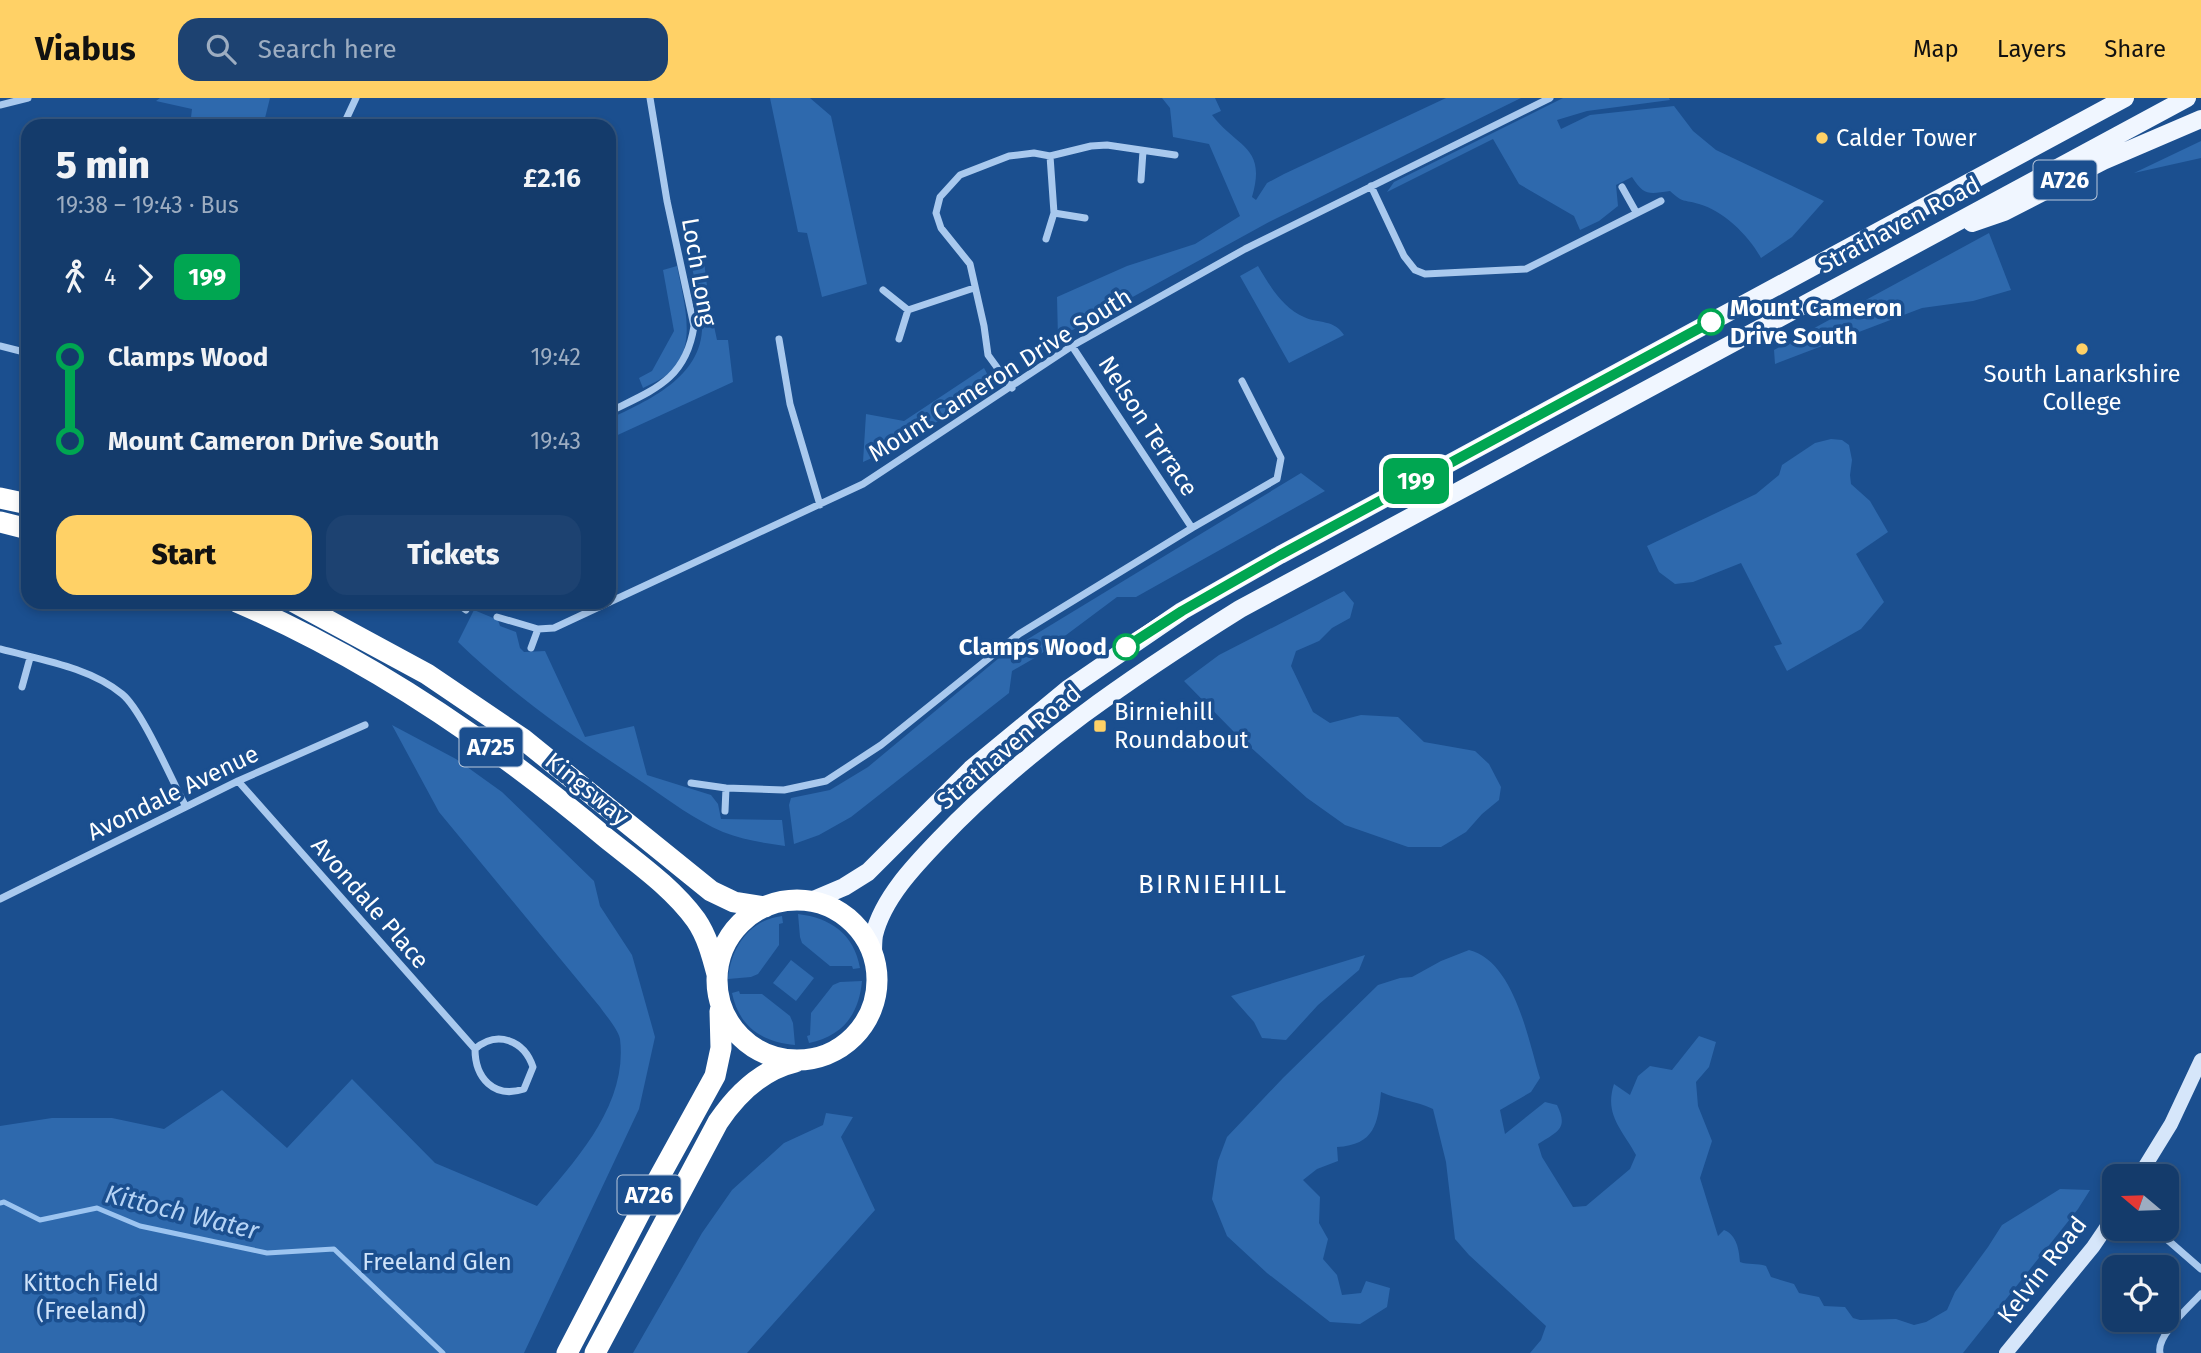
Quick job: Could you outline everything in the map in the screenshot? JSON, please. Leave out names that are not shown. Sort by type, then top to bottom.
[{"type":"highway","points":[[0,498],[21,502]]},
{"type":"highway","points":[[0,522],[21,527]]},
{"type":"highway","name":"Kingsway","points":[[252,609],[391,681],[498,752],[543,786],[674,893],[698,923],[708,942],[717,974]]},
{"type":"highway","name":"Kingsway","points":[[307,609],[427,674],[523,739],[711,891],[734,902],[765,906]]},
{"type":"highway","name":"A726","points":[[567,1353],[650,1192],[715,1076],[721,1048],[717,974],[722,953],[732,933],[747,918],[765,906],[788,901],[811,901],[828,906],[856,926],[873,956],[877,983],[871,1009],[859,1030],[842,1046],[831,1053],[776,1067],[765,1073],[729,1106],[699,1154],[595,1353]]},
{"type":"highway","name":"A726","points":[[720,1002],[731,1026],[750,1045],[774,1057],[800,1060]]},
{"type":"main road","points":[[2013,159],[2103,98]]},
{"type":"main road","name":"Strathaven Road","points":[[811,901],[844,887],[868,872],[981,761],[1068,689],[1130,644],[1182,611],[1280,555],[2125,98]]},
{"type":"main road","name":"Strathaven Road","points":[[873,956],[874,934],[885,910],[900,886],[935,844],[991,789],[1058,732],[1147,667],[1240,609],[2186,98]]},
{"type":"main road","name":"A726","points":[[1928,237],[2004,212],[2103,161],[2201,119]]},
{"type":"street","points":[[0,106],[28,98]]},
{"type":"street","points":[[346,119],[356,98]]},
{"type":"street","name":"Loch Long","points":[[616,408],[663,383],[675,373],[685,361],[692,344],[694,326],[667,201],[650,98]]},
{"type":"street","name":"Mount Cameron Drive South","points":[[616,599],[863,484],[1072,346],[1245,249],[1550,98]]},
{"type":"street","points":[[1012,388],[988,355],[971,264],[941,228],[936,213],[940,197],[960,175],[1009,156],[1034,153],[1050,156],[1099,146],[1175,155]]},
{"type":"street","points":[[1141,180],[1143,151]]},
{"type":"street","points":[[1046,239],[1054,213],[1050,156]]},
{"type":"street","points":[[1371,186],[1404,256],[1415,270],[1425,274],[1526,269],[1661,201]]},
{"type":"street","points":[[1622,187],[1636,212]]},
{"type":"street","points":[[1054,213],[1085,218]]},
{"type":"street","points":[[908,310],[974,288]]},
{"type":"street","points":[[883,290],[908,310]]},
{"type":"street","points":[[900,338],[908,310]]},
{"type":"street","points":[[779,339],[790,404],[820,505]]},
{"type":"street","points":[[0,346],[21,351]]},
{"type":"street","name":"Nelson Terrace","points":[[1072,346],[1192,528]]},
{"type":"street","points":[[691,783],[726,788],[784,790],[826,781],[881,745],[1019,634],[1277,479],[1281,458],[1242,381]]},
{"type":"street","name":"Mount Cameron Drive South","points":[[537,629],[554,628],[595,609]]},
{"type":"street","points":[[497,617],[537,629],[531,648]]},
{"type":"street","points":[[0,649],[91,675],[124,695],[141,718],[186,807]]},
{"type":"street","points":[[22,687],[30,658]]},
{"type":"street","name":"Avondale Avenue","points":[[0,899],[238,781],[365,725]]},
{"type":"street","name":"Avondale Place","points":[[238,781],[475,1049],[475,1065],[492,1088],[509,1094],[524,1089],[533,1067],[528,1052],[498,1038],[486,1040],[475,1049]]},
{"type":"street","points":[[725,811],[726,788]]},
{"type":"street","points":[[2146,1164],[2171,1124],[2201,1059]]},
{"type":"street","name":"Kelvin Road","points":[[2006,1353],[2102,1234]]},
{"type":"street","points":[[2169,1241],[2201,1269]]},
{"type":"street","points":[[2160,1353],[2158,1348],[2162,1338],[2201,1294]]},
{"type":"green space","points":[[160,98],[270,98],[265,119],[191,119],[192,109],[156,101]]},
{"type":"green space","points":[[770,98],[810,98],[831,116],[867,284],[822,297],[807,233],[798,232]]},
{"type":"green space","points":[[1162,98],[1215,98],[1221,111],[1212,115],[1253,157],[1256,180],[1252,197],[1256,200],[1267,183],[1446,98],[1521,98],[1269,222],[1058,338],[1057,297],[1127,266],[1195,244],[1240,216],[1209,144],[1173,137],[1170,108]]},
{"type":"green space","points":[[1563,98],[1669,98],[1670,100],[1587,111],[1557,120],[1561,129],[1590,115],[1674,106],[1693,131],[1716,150],[1824,201],[1792,237],[1761,258],[1743,233],[1718,212],[1681,200],[1670,191],[1644,191],[1632,177],[1616,185],[1618,206],[1599,221],[1580,230],[1574,216],[1519,184],[1493,139],[1387,192],[1394,182]]},
{"type":"green space","points":[[2201,141],[2201,158],[2134,173]]},
{"type":"green space","points":[[1989,233],[2011,290],[1973,301],[1922,308],[1775,364],[1774,350]]},
{"type":"green space","points":[[704,261],[717,340],[728,340],[733,382],[616,436],[616,416],[672,384],[694,357],[701,341],[702,322],[691,263]]},
{"type":"green space","points":[[677,266],[687,323],[683,352],[667,375],[643,388],[639,378],[652,371],[674,331],[663,270]]},
{"type":"green space","points":[[1258,266],[1283,302],[1296,313],[1336,326],[1344,335],[1289,363],[1240,276]]},
{"type":"green space","points":[[984,368],[991,381],[988,388],[905,443],[863,462],[866,414],[904,421]]},
{"type":"green space","points":[[1831,439],[1842,440],[1849,445],[1852,460],[1851,484],[1870,501],[1888,532],[1856,554],[1884,602],[1861,629],[1787,671],[1774,646],[1782,644],[1741,563],[1693,582],[1675,584],[1659,572],[1647,546],[1756,494],[1779,475],[1782,465],[1815,443]]},
{"type":"green space","points":[[1301,473],[1325,491],[1136,597],[1117,597],[1038,656],[1012,671],[1009,693],[851,817],[819,835],[794,844],[789,805],[791,798],[830,790],[868,767],[1005,653]]},
{"type":"green space","points":[[1344,591],[1354,603],[1350,618],[1332,628],[1319,641],[1296,651],[1291,666],[1313,712],[1330,723],[1361,715],[1398,717],[1424,742],[1475,751],[1489,764],[1501,787],[1499,800],[1466,832],[1441,847],[1408,847],[1345,825],[1307,798],[1237,735],[1184,681],[1219,655]]},
{"type":"green space","points":[[474,610],[498,620],[500,626],[516,632],[520,648],[524,652],[545,651],[585,737],[634,726],[647,775],[711,795],[718,804],[721,819],[782,820],[785,846],[738,837],[703,822],[525,700],[458,642]]},
{"type":"green space","name":"Freeland Glen","points":[[392,725],[456,759],[502,792],[594,881],[600,906],[632,955],[655,1037],[639,1109],[524,1353],[0,1353],[0,1126],[52,1118],[112,1118],[164,1129],[222,1090],[287,1148],[352,1079],[435,1163],[537,1206],[568,1170],[596,1130],[608,1109],[616,1086],[620,1063],[620,1039],[617,1031],[439,812]]},
{"type":"green space","points":[[798,914],[821,919],[839,930],[852,946],[860,968],[830,966],[802,943]]},
{"type":"green space","points":[[782,916],[783,923],[779,924],[779,945],[758,974],[728,979],[733,957],[744,937],[760,923]]},
{"type":"green space","points":[[1469,950],[1484,957],[1508,985],[1524,1023],[1540,1078],[1531,1092],[1500,1110],[1505,1134],[1545,1102],[1557,1105],[1561,1125],[1556,1133],[1538,1144],[1542,1157],[1573,1207],[1586,1206],[1630,1169],[1636,1155],[1613,1113],[1611,1105],[1614,1084],[1630,1095],[1638,1076],[1650,1066],[1672,1070],[1699,1036],[1716,1042],[1709,1067],[1696,1082],[1698,1106],[1712,1141],[1700,1178],[1718,1236],[1724,1230],[1732,1235],[1740,1262],[1766,1266],[1771,1277],[1794,1284],[1799,1293],[1819,1297],[1824,1306],[1845,1307],[1853,1318],[1896,1319],[1914,1325],[1926,1322],[1947,1310],[1955,1292],[2002,1225],[2060,1189],[2090,1190],[2078,1209],[1963,1353],[1530,1353],[1541,1340],[1546,1326],[1455,1239],[1446,1162],[1433,1109],[1381,1092],[1376,1122],[1367,1137],[1350,1145],[1337,1147],[1338,1161],[1317,1169],[1303,1180],[1320,1197],[1319,1223],[1328,1239],[1323,1259],[1337,1275],[1342,1295],[1361,1293],[1366,1281],[1390,1288],[1387,1307],[1360,1324],[1330,1322],[1267,1273],[1227,1236],[1212,1199],[1218,1161],[1227,1137],[1378,985],[1412,977]]},
{"type":"green space","points":[[1365,955],[1359,970],[1318,1005],[1286,1040],[1262,1038],[1254,1022],[1231,996]]},
{"type":"green space","points":[[791,960],[814,978],[796,1001],[773,983]]},
{"type":"green space","points":[[862,981],[857,1004],[847,1022],[831,1035],[809,1043],[807,1036],[810,1035],[811,1013],[833,985]]},
{"type":"green space","points":[[739,991],[740,994],[762,994],[790,1016],[795,1045],[762,1036],[746,1024],[735,1005],[732,993]]},
{"type":"green space","points":[[826,1113],[853,1117],[841,1137],[875,1210],[747,1353],[633,1353],[702,1233],[732,1190],[784,1143],[823,1125]]},
{"type":"waterway","name":"Kittoch Water","points":[[0,1203],[4,1202],[40,1220],[97,1208],[140,1226],[267,1253],[334,1249],[443,1353]]},
{"type":"bus line","name":"199","points":[[1126,647],[1182,611],[1280,555],[1711,322]]},
{"type":"place","name":"Calder Tower","points":[[1822,138]]},
{"type":"place","name":"Mount Cameron Drive South","points":[[1711,322]]},
{"type":"place","name":"South Lanarkshire College","points":[[2082,349]]},
{"type":"place","name":"Clamps Wood","points":[[1126,647]]},
{"type":"place","name":"Birniehill Roundabout","points":[[1100,726]]},
{"type":"district","name":"BIRNIEHILL","points":[[1213,884]]},
{"type":"park label","name":"Kittoch Field (Freeland)","points":[[91,1297]]}]
